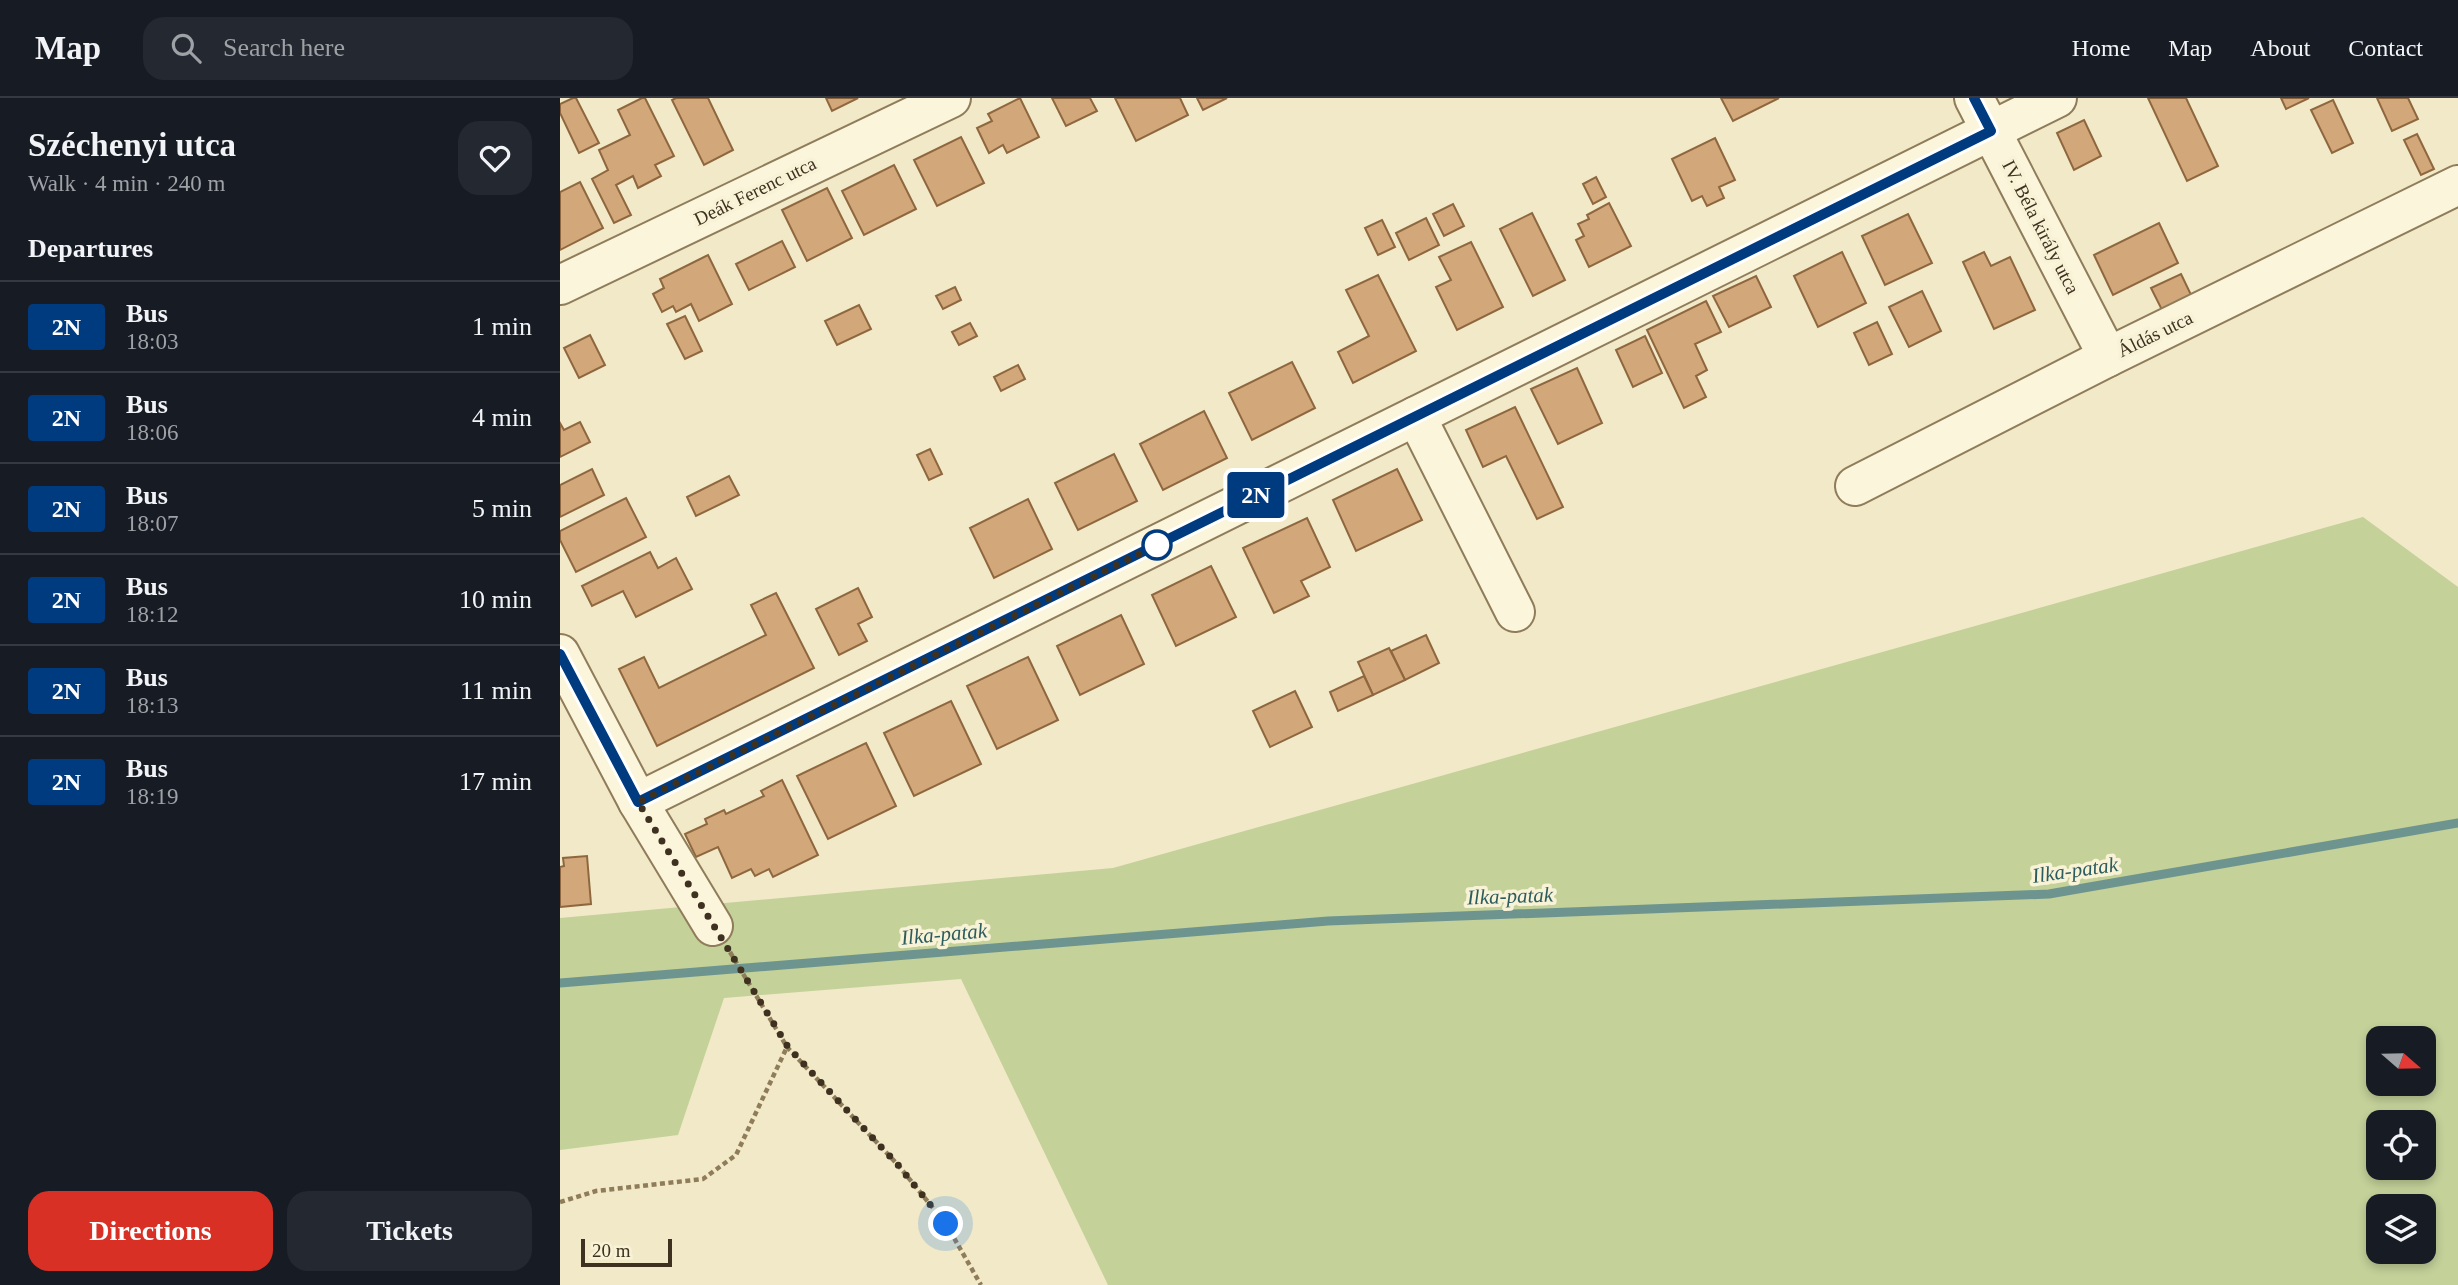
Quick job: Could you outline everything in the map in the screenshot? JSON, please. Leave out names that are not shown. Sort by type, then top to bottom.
[{"type":"street","name":"Deák Ferenc utca","points":[[560,285],[951,98]]},
{"type":"street","points":[[638,802],[1416,416],[1982,114],[2057,98]]},
{"type":"street","name":"IV. Béla király utca","points":[[1982,114],[2108,357]]},
{"type":"street","name":"Áldás utca","points":[[1854,486],[2108,357],[2458,185]]},
{"type":"street","points":[[1416,416],[1515,612]]},
{"type":"street","points":[[560,654],[638,802],[713,926]]},
{"type":"path","points":[[713,926],[788,1047],[898,1165],[938,1214],[981,1285]]},
{"type":"path","points":[[560,1202],[596,1191],[703,1179],[736,1155],[788,1047]]},
{"type":"green space","points":[[2363,517],[2458,587],[2458,1285],[1108,1285],[961,979],[724,998],[678,1135],[560,1150],[560,918],[1113,868]]},
{"type":"building","points":[[576,98],[599,143],[579,153],[560,113],[560,104]]},
{"type":"building","points":[[645,98],[674,156],[655,165],[661,176],[638,188],[633,176],[616,185],[631,215],[614,223],[592,179],[608,170],[599,150],[630,135],[618,110]]},
{"type":"building","points":[[708,98],[733,150],[704,165],[672,100]]},
{"type":"building","points":[[826,98],[858,98],[832,111]]},
{"type":"building","points":[[1020,98],[1039,137],[1007,153],[1003,145],[989,153],[977,128],[992,121],[988,114]]},
{"type":"building","points":[[1052,98],[1090,98],[1097,111],[1066,126]]},
{"type":"building","points":[[1115,98],[1180,98],[1188,115],[1136,141]]},
{"type":"building","points":[[1197,98],[1227,98],[1203,110]]},
{"type":"building","points":[[1721,98],[1779,98],[1733,121]]},
{"type":"building","points":[[2148,98],[2186,98],[2218,166],[2187,181]]},
{"type":"building","points":[[2281,98],[2309,98],[2286,109]]},
{"type":"building","points":[[2377,98],[2408,98],[2418,119],[2392,131]]},
{"type":"building","points":[[2333,100],[2353,143],[2332,153],[2311,110]]},
{"type":"building","points":[[2084,120],[2101,156],[2074,170],[2057,133]]},
{"type":"building","points":[[2417,134],[2434,169],[2421,175],[2404,140]]},
{"type":"building","points":[[961,137],[984,183],[937,206],[914,160]]},
{"type":"building","points":[[1715,138],[1735,180],[1719,187],[1724,198],[1707,206],[1702,196],[1692,201],[1672,159]]},
{"type":"building","points":[[894,165],[916,209],[864,235],[842,191]]},
{"type":"building","points":[[1596,177],[1606,197],[1593,204],[1583,184]]},
{"type":"building","points":[[580,182],[603,228],[560,250],[560,192]]},
{"type":"building","points":[[827,188],[852,238],[807,261],[782,210]]},
{"type":"building","points":[[1609,203],[1631,246],[1589,267],[1576,240],[1584,236],[1578,224],[1589,219],[1587,215]]},
{"type":"building","points":[[1453,204],[1464,226],[1444,236],[1433,214]]},
{"type":"building","points":[[1532,213],[1565,280],[1533,296],[1500,229]]},
{"type":"building","points":[[1908,214],[1932,263],[1885,285],[1862,236]]},
{"type":"building","points":[[1426,218],[1439,245],[1409,260],[1396,233]]},
{"type":"building","points":[[1382,220],[1395,247],[1378,255],[1365,228]]},
{"type":"building","points":[[2159,223],[2178,263],[2113,295],[2094,255]]},
{"type":"building","points":[[782,241],[795,267],[749,290],[736,264]]},
{"type":"building","points":[[1471,242],[1503,307],[1457,330],[1436,287],[1451,280],[1439,257]]},
{"type":"building","points":[[1842,252],[1866,303],[1818,327],[1794,276]]},
{"type":"building","points":[[1984,252],[1991,266],[2010,257],[2035,310],[1994,329],[1963,262]]},
{"type":"building","points":[[708,255],[732,304],[699,321],[691,304],[676,312],[673,306],[662,312],[653,294],[664,288],[660,279]]},
{"type":"building","points":[[2181,274],[2193,299],[2164,314],[2151,288]]},
{"type":"building","points":[[1378,275],[1416,351],[1353,383],[1338,352],[1369,336],[1346,290]]},
{"type":"building","points":[[1756,276],[1771,307],[1729,327],[1713,296]]},
{"type":"building","points":[[955,287],[961,300],[943,309],[936,296]]},
{"type":"building","points":[[1922,291],[1941,331],[1909,347],[1889,307]]},
{"type":"building","points":[[1706,301],[1721,332],[1695,344],[1707,370],[1696,376],[1706,397],[1684,408],[1647,330]]},
{"type":"building","points":[[859,305],[871,329],[837,345],[825,321]]},
{"type":"building","points":[[685,316],[702,351],[685,359],[667,324]]},
{"type":"building","points":[[1877,322],[1892,354],[1869,365],[1854,333]]},
{"type":"building","points":[[970,323],[977,336],[959,345],[952,332]]},
{"type":"building","points":[[590,335],[605,365],[579,378],[564,348]]},
{"type":"building","points":[[1645,336],[1662,373],[1633,387],[1616,350]]},
{"type":"building","points":[[1292,362],[1315,408],[1252,440],[1229,393]]},
{"type":"building","points":[[1018,365],[1025,379],[1001,391],[994,377]]},
{"type":"building","points":[[1577,368],[1602,423],[1558,444],[1531,389]]},
{"type":"building","points":[[1515,407],[1563,507],[1537,519],[1506,456],[1483,467],[1466,430]]},
{"type":"building","points":[[1204,411],[1227,458],[1163,490],[1140,444]]},
{"type":"building","points":[[580,422],[590,442],[560,457],[560,423],[564,430]]},
{"type":"building","points":[[930,449],[942,474],[929,480],[917,455]]},
{"type":"building","points":[[1114,454],[1137,501],[1078,530],[1055,483]]},
{"type":"building","points":[[592,469],[604,495],[560,517],[560,485]]},
{"type":"building","points":[[1397,469],[1422,520],[1356,551],[1333,500]]},
{"type":"building","points":[[729,476],[739,495],[696,516],[687,497]]},
{"type":"building","points":[[626,498],[646,537],[576,572],[560,540],[560,531]]},
{"type":"building","points":[[1028,499],[1052,549],[994,578],[970,528]]},
{"type":"building","points":[[1307,518],[1330,567],[1301,581],[1309,596],[1274,613],[1243,548]]},
{"type":"building","points":[[650,552],[658,568],[676,558],[692,589],[636,617],[623,591],[592,606],[582,586]]},
{"type":"building","points":[[1211,566],[1236,617],[1176,646],[1152,595]]},
{"type":"building","points":[[858,588],[872,617],[858,624],[867,641],[839,655],[816,609]]},
{"type":"building","points":[[776,593],[814,668],[657,746],[619,669],[644,657],[659,688],[766,635],[751,605]]},
{"type":"building","points":[[1121,615],[1144,664],[1080,695],[1057,646]]},
{"type":"building","points":[[1426,635],[1439,663],[1405,680],[1391,651]]},
{"type":"building","points":[[1389,648],[1405,680],[1373,695],[1358,662]]},
{"type":"building","points":[[1028,657],[1058,720],[997,749],[967,686]]},
{"type":"building","points":[[1364,676],[1373,695],[1338,711],[1330,692]]},
{"type":"building","points":[[1295,691],[1312,727],[1270,747],[1253,711]]},
{"type":"building","points":[[951,701],[981,764],[914,796],[884,733]]},
{"type":"building","points":[[866,743],[896,806],[828,839],[797,776]]},
{"type":"building","points":[[782,780],[818,855],[773,877],[769,869],[755,876],[751,869],[732,878],[718,847],[696,857],[685,834],[707,824],[705,819],[724,810],[726,814],[764,796],[761,791]]},
{"type":"building","points":[[587,856],[591,904],[560,907],[560,867],[564,866],[563,858]]},
{"type":"waterway","name":"Ilka-patak","points":[[560,983],[1328,921],[2049,894],[2458,823]]},
{"type":"bus line","name":"2N","points":[[560,654],[638,802],[1991,131],[1974,98]]},
{"type":"route","points":[[946,1224],[898,1165],[788,1047],[638,802],[1157,545]]}]
